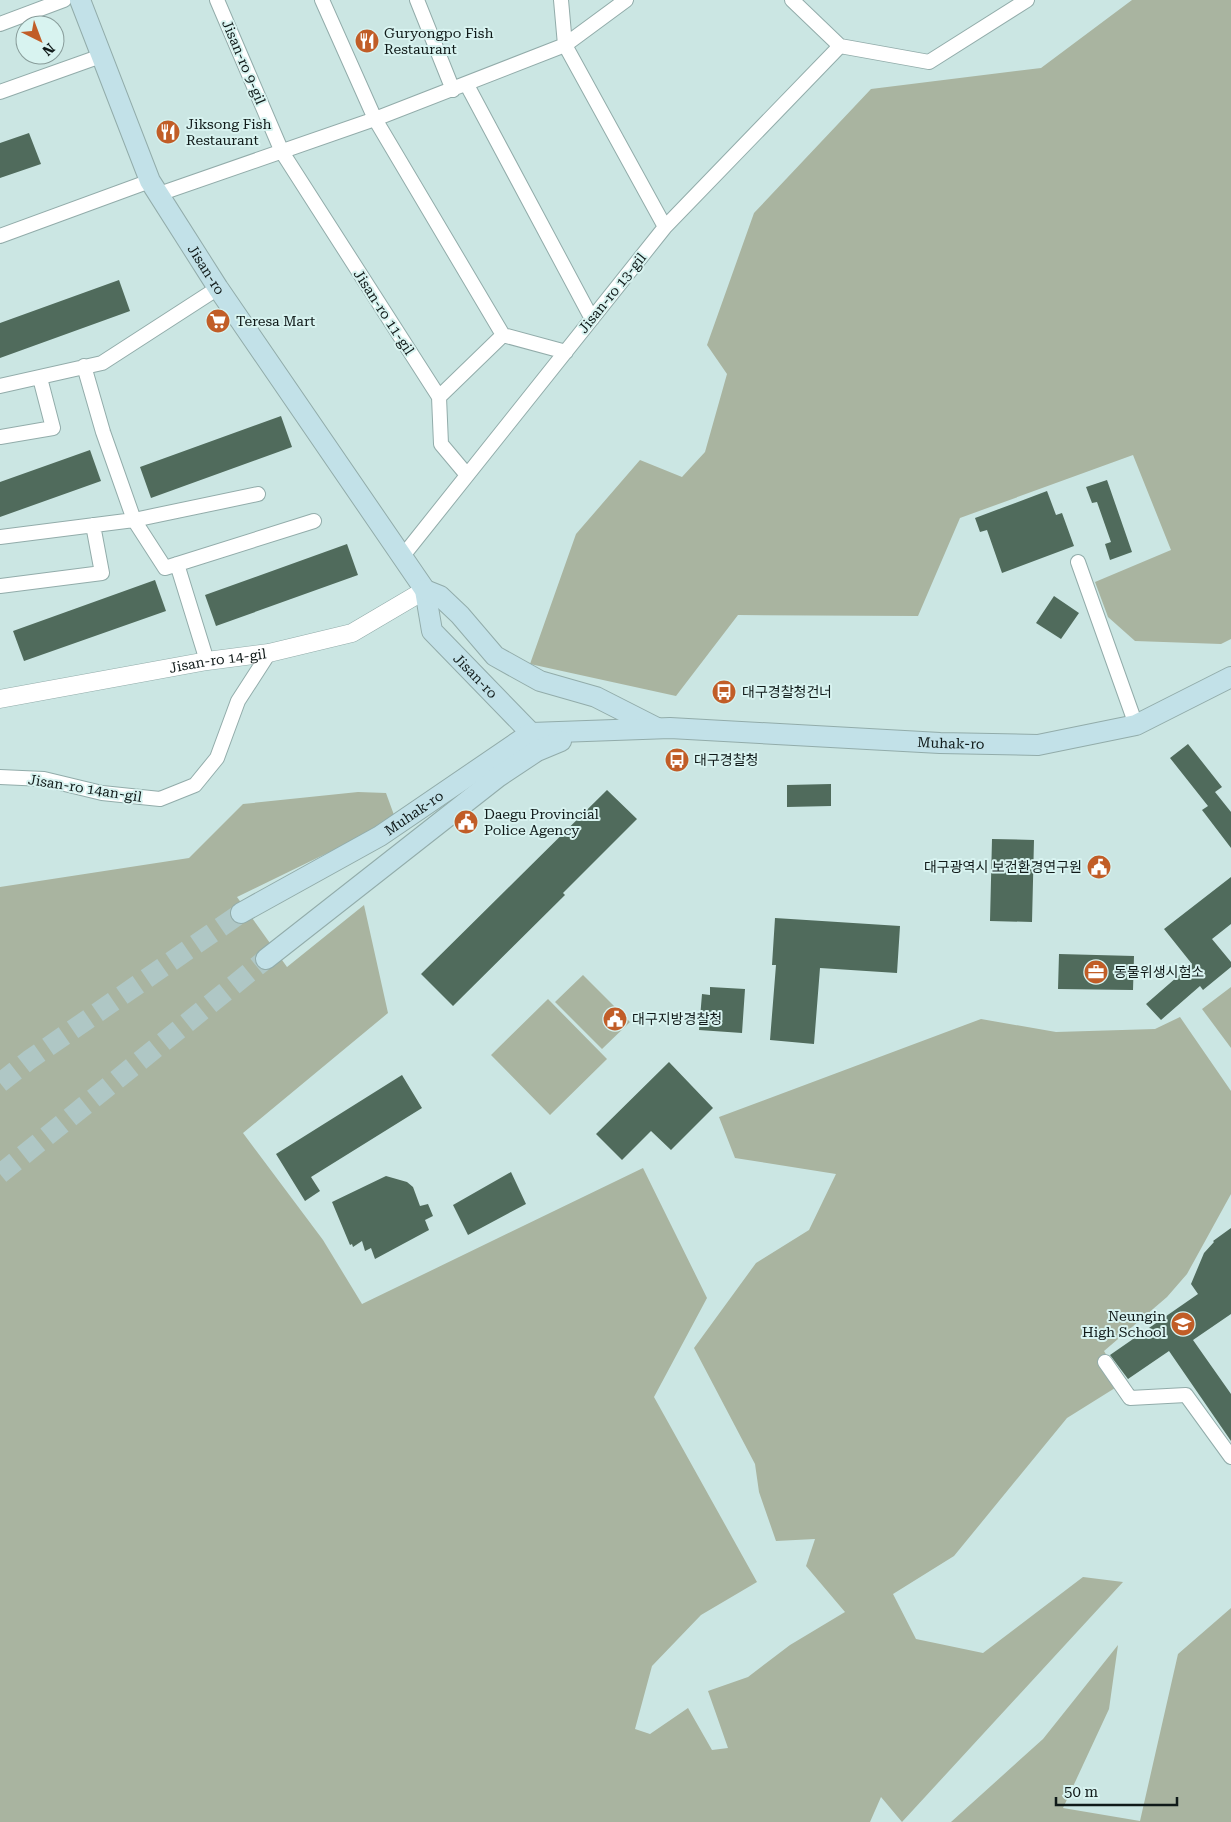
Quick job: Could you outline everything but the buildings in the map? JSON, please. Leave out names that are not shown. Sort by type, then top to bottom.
[{"type":"main road","name":"Jisan-ro","points":[[80,0],[154,188],[218,288],[425,590],[432,631],[531,733],[553,744]]},
{"type":"main road","name":"Jisan-ro","points":[[425,590],[440,596],[460,615],[495,656],[540,681],[596,697]]},
{"type":"main road","name":"Muhak-ro","points":[[241,913],[380,836],[531,733],[658,728],[940,743],[1038,745],[1136,725],[1231,677]]},
{"type":"main road","name":"Muhak-ro","points":[[596,697],[658,728]]},
{"type":"main road","name":"Muhak-ro","points":[[266,959],[498,777],[537,751],[588,731]]},
{"type":"street","points":[[0,24],[64,0]]},
{"type":"street","name":"Jisan-ro 9-gil","points":[[217,0],[282,152]]},
{"type":"street","points":[[322,0],[375,119],[503,335],[566,352]]},
{"type":"street","points":[[418,0],[453,90]]},
{"type":"street","points":[[561,0],[565,45],[665,227]]},
{"type":"street","points":[[0,236],[154,188],[282,152],[467,85],[565,45],[626,0]]},
{"type":"street","points":[[792,0],[840,46],[930,62],[1027,0]]},
{"type":"street","name":"Jisan-ro 13-gil","points":[[402,557],[665,227],[840,46]]},
{"type":"street","points":[[0,92],[101,56]]},
{"type":"street","points":[[467,85],[592,319]]},
{"type":"street","name":"Jisan-ro 11-gil","points":[[282,152],[439,397]]},
{"type":"street","points":[[0,386],[102,363],[218,288]]},
{"type":"street","points":[[467,476],[441,444],[439,397],[503,335]]},
{"type":"street","points":[[84,366],[103,432],[134,520],[165,568],[314,521]]},
{"type":"street","points":[[0,437],[53,428],[40,378]]},
{"type":"street","points":[[0,537],[134,520],[258,494]]},
{"type":"street","points":[[0,586],[102,573],[93,525]]},
{"type":"street","points":[[1078,562],[1136,725]]},
{"type":"street","points":[[177,564],[207,661]]},
{"type":"street","name":"Jisan-ro 14-gil","points":[[0,699],[207,661],[269,653],[352,632],[425,590]]},
{"type":"street","name":"Jisan-ro 14an-gil","points":[[0,777],[44,779],[102,793],[160,799],[196,785],[217,758],[238,701],[269,653]]},
{"type":"street","points":[[1105,1362],[1130,1398],[1186,1395],[1231,1457]]},
{"type":"green space","points":[[1132,0],[1231,0],[1231,639],[1221,644],[1135,641],[1108,617],[1095,582],[1171,550],[1133,455],[960,518],[918,616],[738,615],[676,696],[530,664],[576,534],[640,460],[682,477],[705,452],[727,374],[707,345],[754,213],[871,89],[1041,68]]},
{"type":"green space","points":[[358,792],[386,793],[394,815],[354,840],[237,897],[287,967],[364,905],[388,1013],[243,1133],[323,1240],[362,1304],[643,1168],[707,1298],[654,1397],[757,1582],[701,1615],[652,1666],[635,1729],[650,1734],[688,1708],[712,1750],[728,1748],[708,1691],[748,1677],[790,1645],[845,1612],[806,1566],[815,1539],[776,1541],[759,1492],[755,1464],[694,1348],[756,1263],[809,1230],[836,1174],[735,1158],[719,1117],[981,1019],[1056,1032],[1155,1029],[1180,1017],[1231,1091],[1231,1194],[1187,1274],[1167,1297],[1104,1351],[1123,1383],[1067,1418],[954,1556],[893,1594],[916,1639],[983,1653],[1083,1577],[1123,1582],[902,1822],[881,1797],[870,1822],[0,1822],[0,887],[189,858],[243,804]]},
{"type":"green space","points":[[583,975],[630,1022],[602,1049],[555,1002]]},
{"type":"green space","points":[[1231,987],[1231,1048],[1202,1009]]},
{"type":"green space","points":[[548,999],[607,1059],[550,1115],[491,1055]]},
{"type":"green space","points":[[1231,1608],[1231,1822],[951,1822],[1043,1739],[1118,1645],[1109,1709],[1063,1808],[1140,1821],[1178,1654]]},
{"type":"tunnel","points":[[0,1083],[29,1060],[241,913]]},
{"type":"tunnel","points":[[0,1174],[266,959]]},
{"type":"place","name":"Guryongpo Fish Restaurant","points":[[367,41]]},
{"type":"place","name":"Jiksong Fish Restaurant","points":[[168,132]]},
{"type":"place","name":"Teresa Mart","points":[[218,321]]},
{"type":"place","name":"대구경찰청건너","points":[[724,692]]},
{"type":"place","name":"대구경찰청","points":[[677,760]]},
{"type":"place","name":"Daegu Provincial Police Agency","points":[[466,822]]},
{"type":"place","name":"대구광역시 보건환경연구원","points":[[1099,867]]},
{"type":"place","name":"동물위생시험소","points":[[1096,972]]},
{"type":"place","name":"대구지방경찰청","points":[[615,1019]]},
{"type":"place","name":"Neungin High School","points":[[1183,1324]]}]
